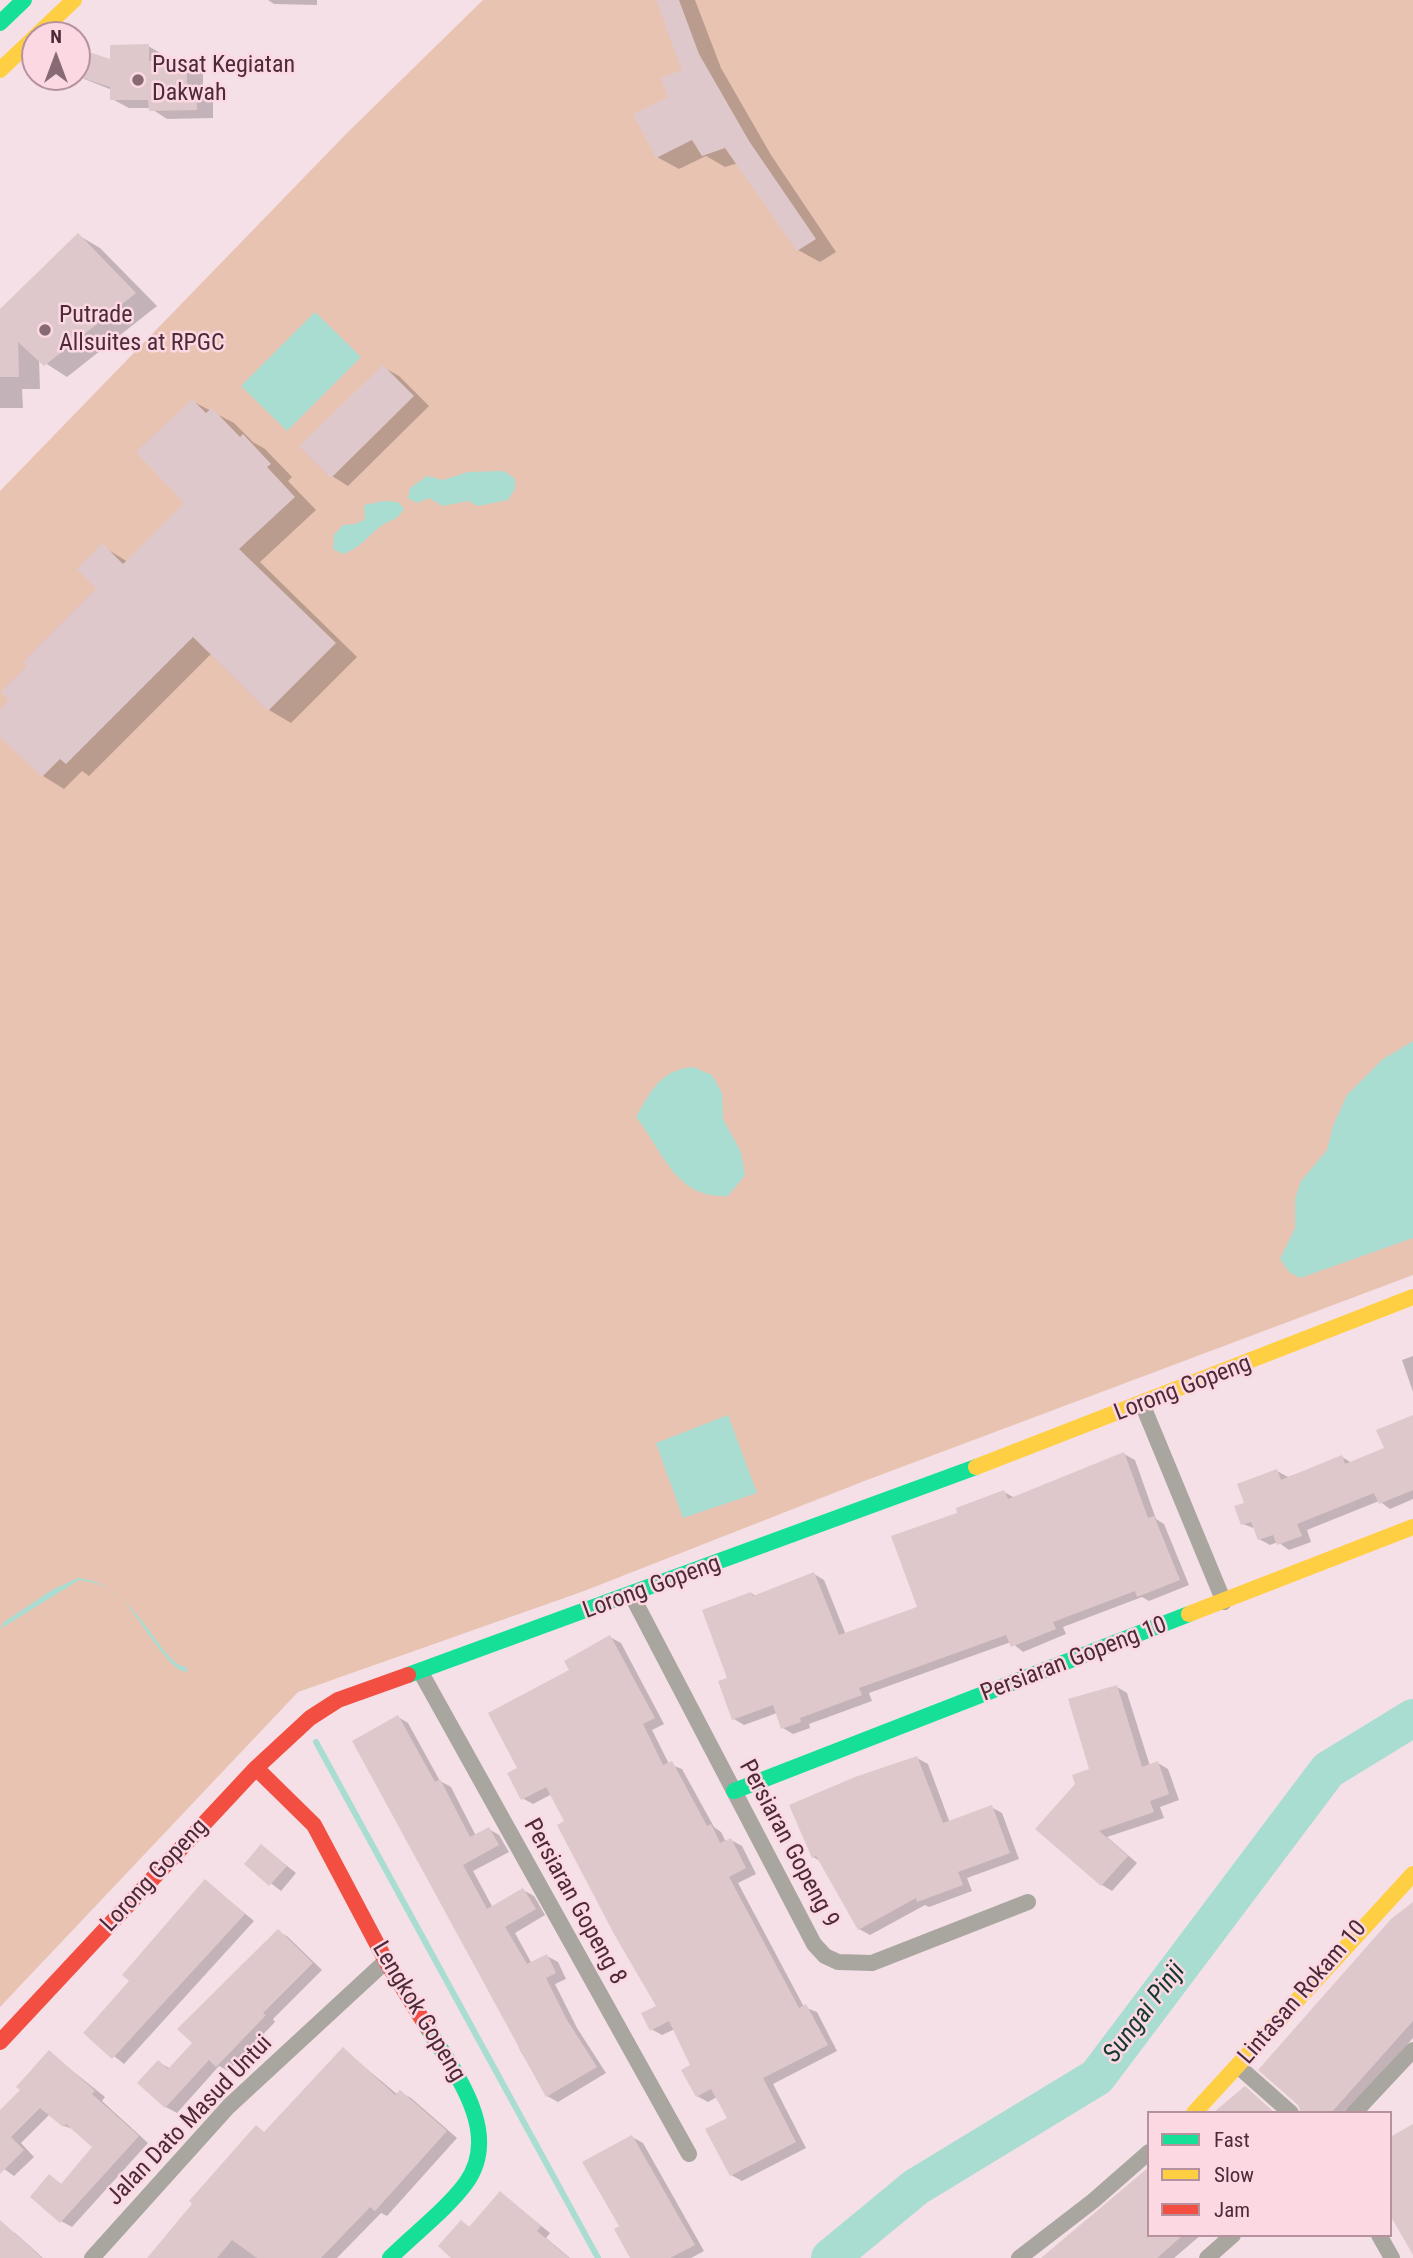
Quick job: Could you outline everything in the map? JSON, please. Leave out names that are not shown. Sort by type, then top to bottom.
[{"type":"street","points":[[0,23],[24,0]]},
{"type":"street","points":[[52,21],[74,0]]},
{"type":"street","points":[[0,70],[21,50]]},
{"type":"street","name":"Lorong Gopeng","points":[[0,2042],[256,1768],[310,1718],[338,1700],[632,1596],[1143,1406],[1413,1297]]},
{"type":"street","points":[[1143,1406],[1224,1602]]},
{"type":"street","name":"Persiaran Gopeng 10","points":[[734,1791],[1413,1527]]},
{"type":"street","name":"Persiaran Gopeng 9","points":[[632,1596],[814,1944],[825,1956],[838,1962],[872,1963],[1028,1902]]},
{"type":"street","name":"Persiaran Gopeng 8","points":[[420,1671],[689,2154]]},
{"type":"street","name":"Lengkok Gopeng","points":[[256,1768],[314,1825],[386,1961],[466,2092],[477,2124],[480,2144],[475,2166],[466,2183],[392,2257]]},
{"type":"street","name":"Lintasan Rokam 10","points":[[1196,2111],[1239,2067],[1371,1916],[1413,1874]]},
{"type":"street","name":"Jalan Dato Masud Untui","points":[[92,2258],[229,2106],[386,1961]]},
{"type":"street","points":[[1356,2111],[1413,2050]]},
{"type":"street","points":[[1239,2067],[1289,2111]]},
{"type":"street","points":[[1018,2258],[1093,2202],[1147,2154]]},
{"type":"street","points":[[1207,2258],[1231,2237]]},
{"type":"street","points":[[1380,2237],[1392,2258]]},
{"type":"shaded area","points":[[483,0],[1413,0],[1413,1275],[867,1480],[584,1591],[298,1692],[0,2007],[0,491],[347,133]]},
{"type":"shaded area","points":[[315,312],[361,357],[287,431],[241,386]]},
{"type":"shaded area","points":[[504,471],[515,479],[515,489],[508,500],[478,506],[468,501],[443,506],[429,498],[417,503],[408,498],[410,488],[427,476],[443,480],[468,472]]},
{"type":"shaded area","points":[[384,501],[398,502],[404,509],[354,549],[343,554],[333,549],[334,535],[343,525],[356,524],[365,519],[364,505]]},
{"type":"shaded area","points":[[1413,1041],[1413,1238],[1300,1278],[1289,1272],[1280,1259],[1295,1228],[1295,1199],[1301,1181],[1327,1150],[1333,1126],[1347,1095],[1382,1060]]},
{"type":"shaded area","points":[[693,1067],[712,1075],[722,1093],[723,1119],[741,1152],[745,1175],[728,1196],[710,1195],[683,1182],[663,1158],[636,1117],[658,1083],[672,1072]]},
{"type":"shaded area","points":[[728,1415],[757,1493],[683,1518],[656,1443]]},
{"type":"shaded area","points":[[78,1578],[104,1587],[79,1580],[0,1629],[4,1622],[52,1590]]},
{"type":"shaded area","points":[[125,1602],[167,1654],[187,1667],[186,1672],[178,1669],[161,1651]]},
{"type":"building","points":[[656,0],[679,0],[699,54],[749,141],[816,239],[797,251],[725,148],[702,156],[692,140],[656,158],[633,114],[668,97],[661,78],[682,70]]},
{"type":"building","name":"Pusat Kegiatan Dakwah","points":[[149,44],[149,61],[187,58],[187,85],[197,85],[197,110],[149,111],[148,100],[110,100],[110,87],[91,81],[91,53],[110,59],[110,45]]},
{"type":"building","name":"Putrade Allsuites at RPGC","points":[[78,233],[136,293],[44,366],[18,342],[19,377],[0,377],[0,309]]},
{"type":"building","points":[[383,365],[414,396],[331,478],[299,446]]},
{"type":"building","points":[[192,399],[206,413],[212,408],[240,437],[243,434],[271,464],[267,467],[295,497],[239,549],[336,643],[268,711],[193,637],[66,764],[60,759],[42,777],[0,737],[0,710],[9,700],[1,692],[27,666],[23,662],[96,589],[77,569],[102,543],[123,564],[184,503],[136,452]]},
{"type":"building","points":[[1413,1415],[1413,1490],[1379,1504],[1374,1493],[1297,1524],[1302,1536],[1277,1545],[1273,1535],[1258,1540],[1251,1522],[1241,1525],[1234,1506],[1244,1503],[1237,1484],[1277,1469],[1281,1480],[1342,1455],[1345,1464],[1384,1448],[1376,1430]]},
{"type":"building","points":[[1124,1452],[1148,1518],[1154,1516],[1180,1580],[1137,1597],[1135,1591],[1053,1622],[1056,1629],[1011,1647],[1006,1635],[859,1688],[862,1695],[800,1718],[801,1722],[781,1729],[773,1705],[732,1720],[718,1681],[727,1678],[702,1610],[751,1592],[753,1596],[814,1572],[839,1635],[917,1607],[891,1536],[957,1513],[956,1508],[1004,1490],[1008,1499]]},
{"type":"building","points":[[610,1635],[655,1718],[643,1724],[663,1765],[672,1761],[707,1826],[711,1824],[720,1843],[731,1838],[746,1868],[729,1877],[799,2008],[806,2004],[828,2045],[763,2078],[796,2142],[730,2176],[705,2129],[727,2118],[711,2089],[696,2097],[681,2070],[690,2065],[669,2021],[650,2031],[641,2013],[656,2006],[614,1934],[557,1825],[564,1821],[546,1787],[521,1800],[507,1773],[517,1768],[488,1713],[569,1670],[564,1661]]},
{"type":"building","points":[[1117,1685],[1142,1767],[1158,1761],[1169,1794],[1150,1801],[1154,1812],[1099,1831],[1128,1856],[1101,1886],[1035,1829],[1075,1784],[1072,1775],[1089,1769],[1068,1699]]},
{"type":"building","points":[[398,1715],[435,1782],[440,1779],[470,1837],[489,1827],[499,1845],[463,1865],[487,1909],[523,1888],[536,1909],[505,1927],[527,1964],[547,1954],[556,1973],[546,1978],[567,2020],[597,2067],[546,2097],[352,1741]]},
{"type":"building","points":[[917,1756],[943,1823],[992,1805],[1010,1853],[958,1872],[963,1885],[917,1902],[916,1898],[858,1930],[816,1856],[812,1858],[789,1805],[855,1777]]},
{"type":"building","points":[[261,1844],[287,1866],[269,1886],[244,1864]]},
{"type":"building","points":[[205,1879],[245,1914],[112,2059],[83,2033],[129,1981],[122,1975]]},
{"type":"building","points":[[1413,1902],[1413,2021],[1333,2111],[1300,2111],[1298,2105],[1258,2070],[1391,1919]]},
{"type":"building","points":[[278,1929],[313,1963],[263,2013],[266,2015],[216,2067],[209,2060],[165,2108],[137,2083],[158,2060],[168,2069],[192,2043],[177,2029]]},
{"type":"building","points":[[343,2047],[395,2095],[400,2090],[447,2131],[375,2211],[370,2207],[321,2258],[257,2258],[232,2240],[217,2258],[147,2258],[192,2204],[189,2201],[256,2125],[264,2132]]},
{"type":"building","points":[[49,2050],[95,2091],[92,2094],[139,2136],[60,2223],[30,2197],[49,2174],[61,2184],[92,2147],[66,2124],[63,2127],[40,2108],[11,2137],[24,2150],[0,2174],[0,2110],[20,2090],[16,2087]]},
{"type":"building","points":[[1245,2086],[1273,2111],[1215,2111]]},
{"type":"building","points":[[1413,2124],[1413,2255],[1392,2218],[1392,2136]]},
{"type":"building","points":[[632,2135],[695,2245],[670,2258],[630,2258],[614,2229],[619,2226],[582,2162]]},
{"type":"building","points":[[1147,2169],[1147,2237],[1181,2237],[1157,2258],[1041,2258]]},
{"type":"building","points":[[500,2191],[541,2226],[537,2231],[569,2258],[451,2258],[438,2246],[461,2220],[469,2227]]},
{"type":"building","points":[[0,2220],[42,2258],[0,2258]]},
{"type":"waterway","name":"Sungai Pinji","points":[[830,2258],[916,2187],[1097,2077],[1328,1770],[1413,1718]]},
{"type":"waterway","points":[[316,1742],[598,2258]]},
{"type":"traffic: fast","points":[[0,23],[24,0]]},
{"type":"traffic: fast","points":[[408,1675],[976,1467]]},
{"type":"traffic: fast","points":[[734,1791],[1189,1614]]},
{"type":"traffic: fast","points":[[390,2258],[458,2193],[476,2163],[479,2143],[477,2123],[470,2102],[461,2082],[427,2027]]},
{"type":"traffic: slow","points":[[52,21],[74,0]]},
{"type":"traffic: slow","points":[[0,70],[21,50]]},
{"type":"traffic: slow","points":[[976,1467],[1413,1297]]},
{"type":"traffic: slow","points":[[1189,1614],[1413,1527]]},
{"type":"traffic: slow","points":[[1196,2111],[1413,1874]]},
{"type":"traffic: jam","points":[[0,2042],[256,1768],[310,1718],[338,1700],[408,1675]]},
{"type":"traffic: jam","points":[[256,1768],[314,1825],[386,1961],[427,2027]]},
{"type":"place","name":"Pusat Kegiatan Dakwah","points":[[138,80]]},
{"type":"place","name":"Putrade Allsuites at RPGC","points":[[45,330]]}]
